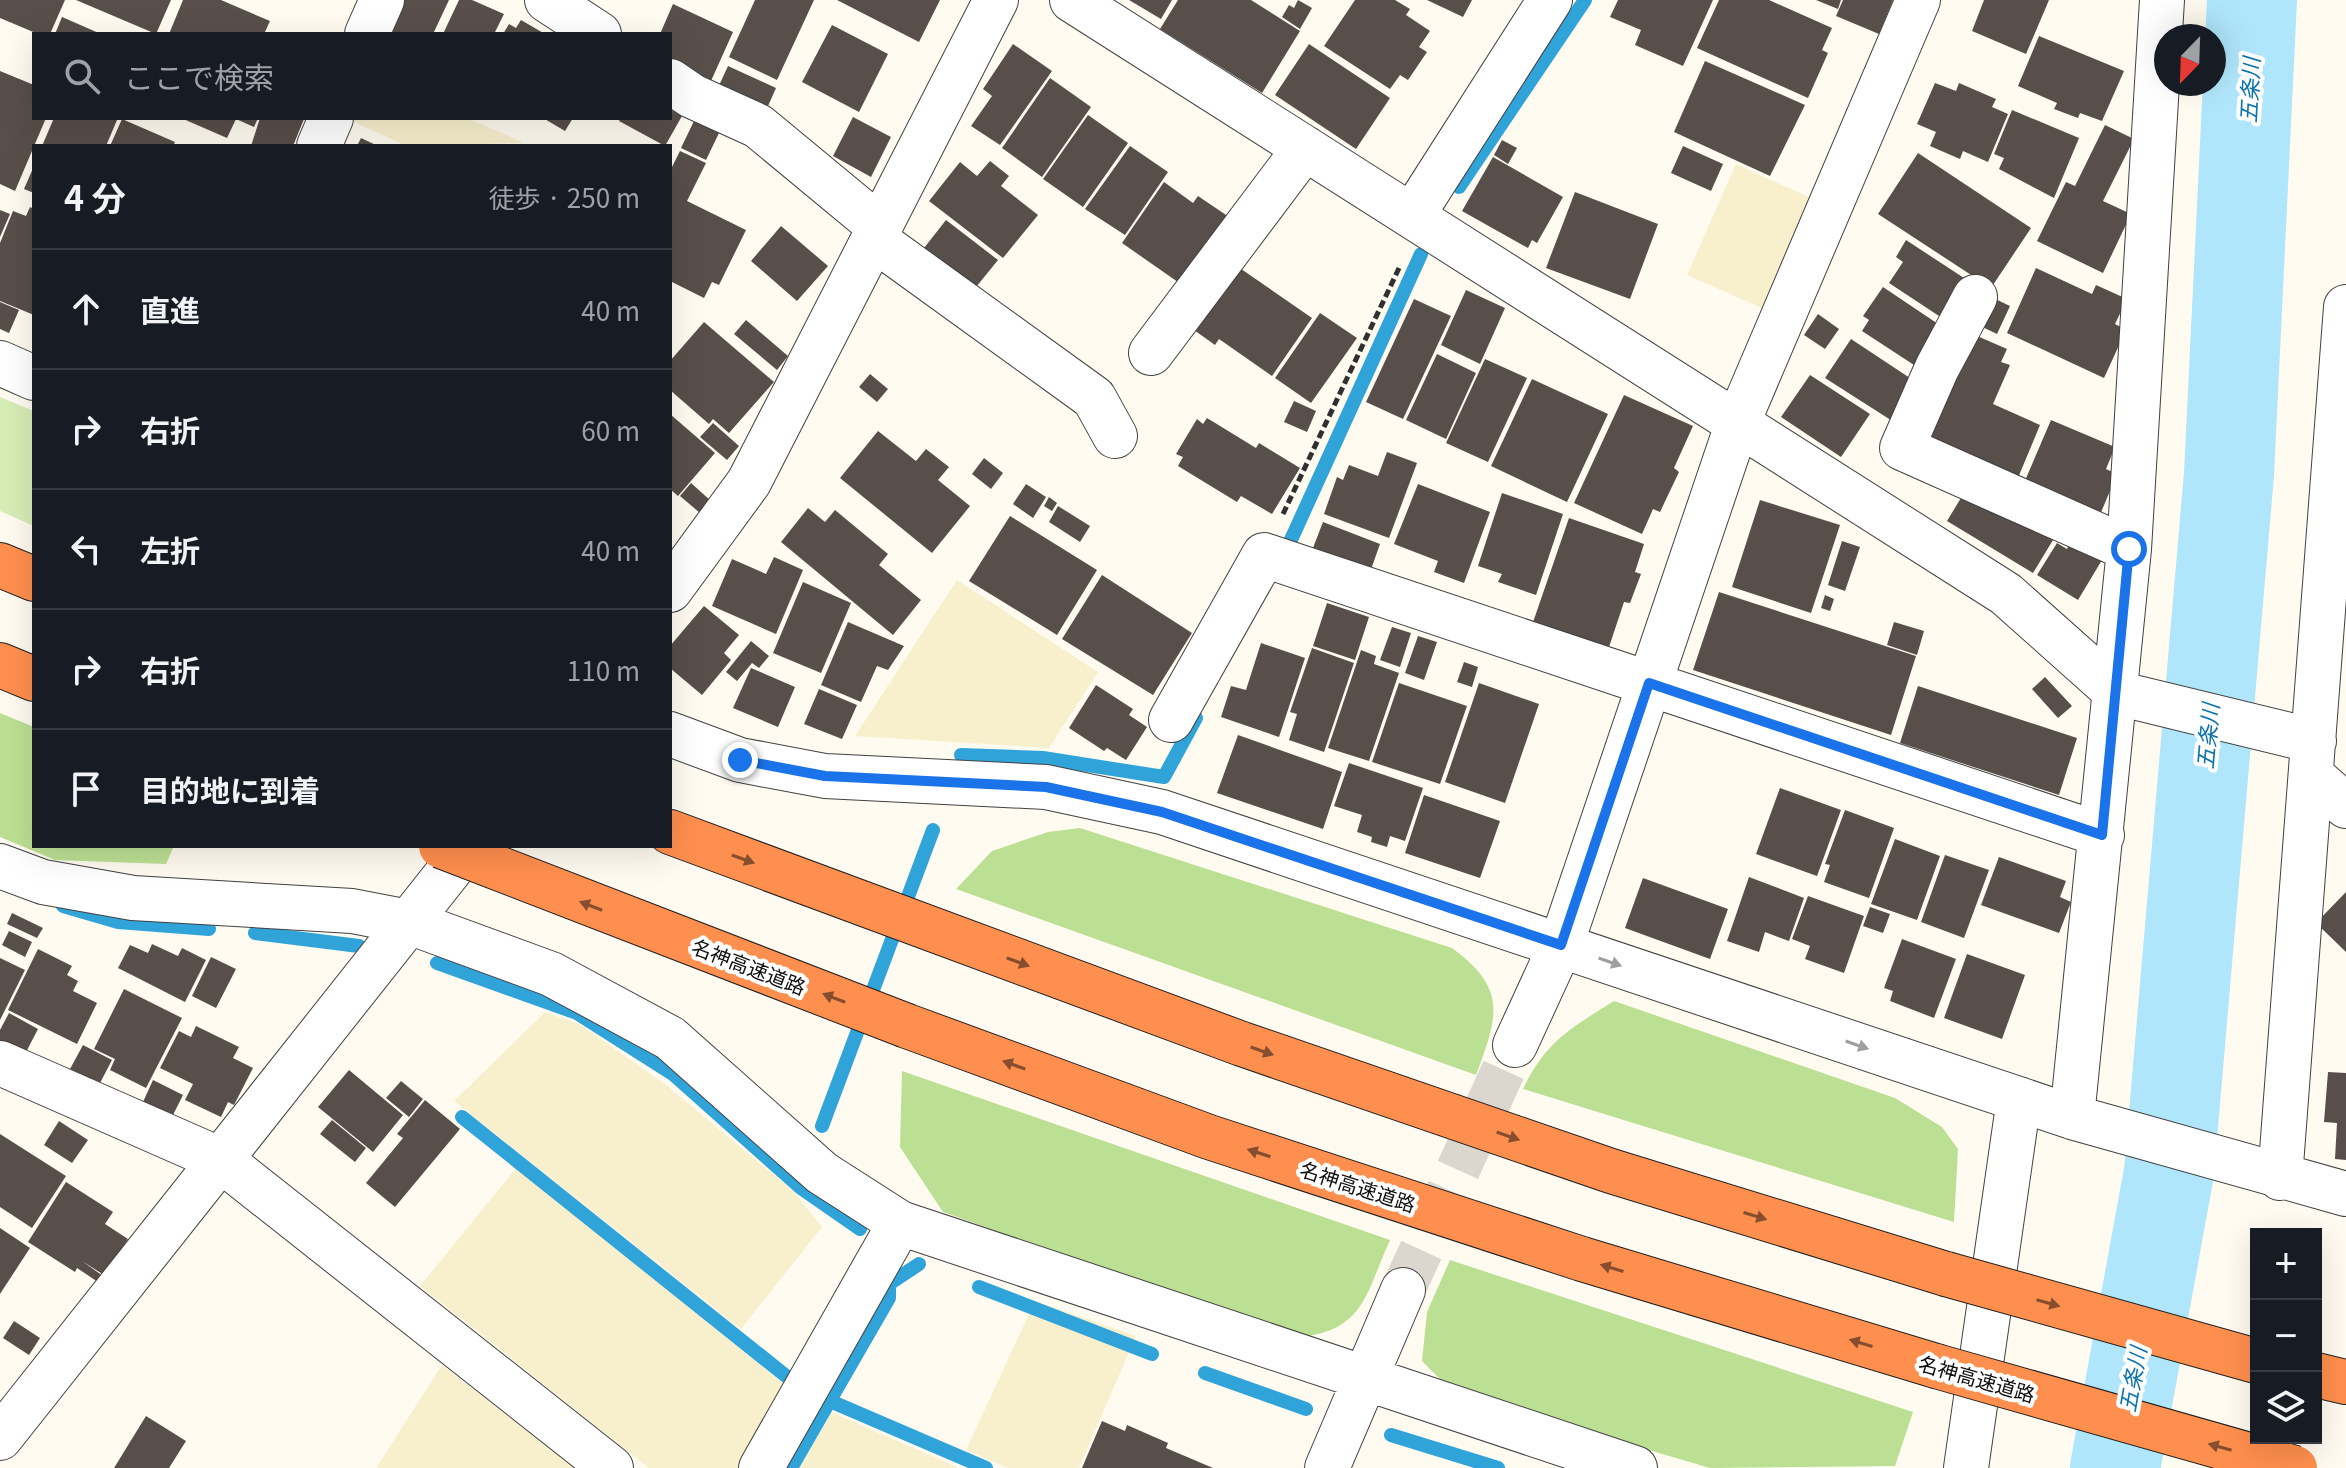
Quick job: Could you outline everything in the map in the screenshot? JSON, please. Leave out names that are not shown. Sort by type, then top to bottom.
[{"type":"highway","points":[[0,565],[32,578]]},
{"type":"highway","points":[[0,665],[32,678]]},
{"type":"highway","points":[[672,833],[1242,1044],[1611,1171],[1946,1274],[2250,1359]]},
{"type":"highway","name":"名神高速道路","points":[[446,848],[907,1026],[1209,1137],[1582,1259],[1936,1366],[2295,1468]]},
{"type":"highway","points":[[2322,1376],[2346,1382]]},
{"type":"street","points":[[368,32],[382,0]]},
{"type":"street","points":[[547,0],[596,32]]},
{"type":"street","points":[[677,568],[749,482],[996,0]]},
{"type":"street","points":[[1072,0],[2006,594],[2133,696],[2303,750],[2346,806]]},
{"type":"street","points":[[1416,218],[1550,0]]},
{"type":"street","points":[[1515,1045],[1561,945],[1738,422],[1918,0]]},
{"type":"street","points":[[2089,1122],[2102,835],[2133,696],[2129,549],[2160,1]]},
{"type":"street","points":[[672,82],[692,96],[758,126],[877,233],[1094,398],[1115,436]]},
{"type":"street","points":[[320,144],[330,120]]},
{"type":"street","points":[[1151,353],[1305,148]]},
{"type":"street","points":[[1975,297],[1937,368],[1902,448],[2129,549]]},
{"type":"street","points":[[2270,1175],[2303,750],[2338,544],[2346,307]]},
{"type":"street","points":[[0,363],[32,377]]},
{"type":"street","points":[[1171,720],[1264,555],[2102,835]]},
{"type":"street","points":[[672,735],[740,760],[825,776],[1046,787],[1162,812],[2089,1122],[2346,1194]]},
{"type":"street","points":[[1,1436],[467,848]]},
{"type":"street","points":[[0,866],[43,882],[133,898],[352,911],[409,922],[551,974],[670,1038],[822,1173],[900,1223],[1362,1380],[1635,1468]]},
{"type":"street","points":[[0,1063],[221,1160],[611,1468]]},
{"type":"street","points":[[1966,1468],[2019,1099]]},
{"type":"street","points":[[761,1468],[900,1223]]},
{"type":"street","points":[[1327,1468],[1403,1290]]},
{"type":"path","points":[[1264,555],[1416,218]]},
{"type":"shaded area","points":[[349,120],[472,120],[524,143],[485,144],[403,144]]},
{"type":"shaded area","points":[[1736,164],[1811,198],[1764,309],[1687,275]]},
{"type":"shaded area","points":[[957,580],[1098,672],[1049,748],[855,736]]},
{"type":"shaded area","points":[[545,1012],[579,1024],[665,1084],[793,1191],[822,1227],[741,1329],[454,1101]]},
{"type":"shaded area","points":[[516,1168],[786,1386],[737,1468],[649,1468],[420,1286]]},
{"type":"shaded area","points":[[1035,1301],[1136,1336],[1079,1468],[1008,1468],[966,1450]]},
{"type":"shaded area","points":[[442,1365],[574,1468],[376,1468]]},
{"type":"shaded area","points":[[831,1412],[959,1468],[798,1468]]},
{"type":"green space","points":[[0,397],[32,410],[32,525],[0,511]]},
{"type":"green space","points":[[0,713],[32,726],[32,848],[173,848],[166,864],[55,860],[0,837]]},
{"type":"green space","points":[[1080,828],[1452,948],[1482,977],[1493,1005],[1493,1020],[1476,1075],[956,889],[992,851],[1048,832]]},
{"type":"green space","points":[[1614,1001],[1895,1098],[1942,1127],[1958,1149],[1954,1222],[1523,1089],[1541,1059],[1561,1037]]},
{"type":"green space","points":[[902,1071],[1390,1240],[1368,1293],[1350,1318],[1320,1334],[1298,1337],[943,1212],[900,1147]]},
{"type":"green space","points":[[1450,1260],[1913,1412],[1895,1466],[1710,1468],[1454,1393],[1422,1361],[1427,1312]]},
{"type":"building","points":[[0,0],[65,0],[51,32],[33,32],[0,18]]},
{"type":"building","points":[[76,0],[171,0],[157,32]]},
{"type":"building","points":[[183,0],[221,0],[270,21],[265,32],[170,32]]},
{"type":"building","points":[[398,0],[449,0],[434,32],[384,32]]},
{"type":"building","points":[[459,0],[472,0],[504,14],[495,32],[444,32]]},
{"type":"building","points":[[755,0],[814,0],[777,80],[729,57]]},
{"type":"building","points":[[837,0],[940,0],[919,42]]},
{"type":"building","points":[[1129,0],[1172,0],[1161,19]]},
{"type":"building","points":[[1178,0],[1251,0],[1300,31],[1262,93],[1160,29]]},
{"type":"building","points":[[1298,0],[1312,8],[1300,29],[1282,17],[1289,5],[1294,8]]},
{"type":"building","points":[[1355,0],[1395,0],[1410,9],[1406,15],[1430,31],[1419,47],[1427,52],[1408,80],[1400,75],[1390,89],[1324,46]]},
{"type":"building","points":[[1427,0],[1472,0],[1463,17]]},
{"type":"building","points":[[1618,0],[1713,0],[1683,66],[1635,45],[1641,30],[1610,17]]},
{"type":"building","points":[[1719,0],[1769,0],[1832,28],[1822,50],[1828,53],[1808,98],[1697,48]]},
{"type":"building","points":[[1816,0],[1841,0],[1838,9]]},
{"type":"building","points":[[1843,0],[1893,0],[1879,34],[1836,16]]},
{"type":"building","points":[[1984,0],[2049,0],[2026,54],[1972,31]]},
{"type":"building","points":[[673,4],[733,32],[711,81],[672,63],[672,32],[661,32]]},
{"type":"building","points":[[62,17],[96,32],[56,32]]},
{"type":"building","points":[[521,20],[542,32],[504,32],[509,24],[516,28]]},
{"type":"building","points":[[832,25],[888,54],[859,112],[802,82]]},
{"type":"building","points":[[2039,36],[2124,71],[2102,121],[2080,113],[2078,118],[2054,109],[2057,103],[2018,86]]},
{"type":"building","points":[[1013,44],[1052,71],[1000,145],[971,126],[992,96],[983,89]]},
{"type":"building","points":[[1309,44],[1390,98],[1356,149],[1275,95]]},
{"type":"building","points":[[1705,61],[1805,105],[1770,176],[1674,132]]},
{"type":"building","points":[[728,66],[776,88],[764,115],[716,92]]},
{"type":"building","points":[[0,71],[32,84],[32,120],[45,120],[35,144],[32,144],[15,191],[0,184]]},
{"type":"building","points":[[1050,78],[1091,107],[1042,177],[1002,148]]},
{"type":"building","points":[[1935,83],[1956,91],[1959,83],[1996,99],[1992,107],[2008,114],[1988,162],[1963,151],[1960,159],[1930,146],[1936,132],[1917,124]]},
{"type":"building","points":[[672,110],[682,116],[666,144],[619,121],[672,120]]},
{"type":"building","points":[[2012,110],[2079,138],[2054,198],[1999,169],[2004,158],[1994,154]]},
{"type":"building","points":[[1088,115],[1128,143],[1083,207],[1043,179]]},
{"type":"building","points":[[853,117],[891,137],[871,177],[833,156]]},
{"type":"building","points":[[53,120],[117,120],[107,144],[43,144]]},
{"type":"building","points":[[122,120],[175,142],[174,144],[111,144]]},
{"type":"building","points":[[186,120],[236,120],[227,138]]},
{"type":"building","points":[[238,120],[257,120],[254,127]]},
{"type":"building","points":[[259,120],[304,120],[294,144],[252,144]]},
{"type":"building","points":[[546,120],[572,120],[565,131]]},
{"type":"building","points":[[694,121],[719,133],[706,160],[681,148]]},
{"type":"building","points":[[2105,125],[2134,139],[2103,201],[2131,214],[2103,273],[2037,241],[2066,182],[2075,186]]},
{"type":"building","points":[[361,138],[374,144],[358,144]]},
{"type":"building","points":[[1502,140],[1517,148],[1508,164],[1494,155]]},
{"type":"building","points":[[1130,146],[1168,172],[1125,235],[1085,209]]},
{"type":"building","points":[[1683,146],[1723,164],[1711,191],[1671,173]]},
{"type":"building","points":[[680,151],[706,163],[687,201],[746,230],[719,285],[712,282],[704,298],[672,282],[672,167]]},
{"type":"building","points":[[1918,153],[2031,228],[1991,288],[1878,214]]},
{"type":"building","points":[[1493,157],[1563,197],[1537,243],[1532,240],[1528,248],[1462,211]]},
{"type":"building","points":[[990,161],[1009,176],[1001,186],[1038,215],[1003,258],[929,201],[960,162],[977,176]]},
{"type":"building","points":[[32,171],[32,192],[24,189]]},
{"type":"building","points":[[1164,182],[1193,203],[1198,196],[1232,219],[1185,287],[1122,243]]},
{"type":"building","points":[[1575,192],[1658,224],[1630,299],[1546,268]]},
{"type":"building","points":[[32,208],[32,314],[0,301],[0,243],[13,211],[26,216]]},
{"type":"building","points":[[0,210],[10,214],[0,237]]},
{"type":"building","points":[[946,220],[998,260],[968,297],[917,257]]},
{"type":"building","points":[[781,226],[828,266],[797,301],[751,261]]},
{"type":"building","points":[[1906,240],[1964,278],[1939,316],[1889,283],[1903,262],[1896,257]]},
{"type":"building","points":[[1231,262],[1312,318],[1272,376],[1219,339],[1215,345],[1187,325]]},
{"type":"building","points":[[2036,268],[2092,294],[2096,285],[2127,299],[2115,324],[2126,330],[2104,378],[2007,333]]},
{"type":"building","points":[[1883,287],[1947,330],[1914,365],[1862,331],[1869,320],[1863,316]]},
{"type":"building","points":[[1466,290],[1505,308],[1480,364],[1441,345]]},
{"type":"building","points":[[1989,296],[2010,306],[1997,334],[1976,324]]},
{"type":"building","points":[[1414,299],[1451,316],[1403,419],[1366,402]]},
{"type":"building","points":[[0,302],[19,310],[9,333],[0,329]]},
{"type":"building","points":[[1320,313],[1357,338],[1311,403],[1275,378]]},
{"type":"building","points":[[1818,314],[1839,329],[1825,349],[1804,335]]},
{"type":"building","points":[[746,320],[788,356],[777,370],[734,334]]},
{"type":"building","points":[[704,322],[774,382],[729,433],[713,419],[709,424],[672,392],[672,359]]},
{"type":"building","points":[[1968,332],[2007,349],[2001,362],[2010,365],[1993,404],[2040,425],[2015,485],[1920,445]]},
{"type":"building","points":[[1851,339],[1922,386],[1897,424],[1825,378]]},
{"type":"building","points":[[1437,354],[1476,373],[1446,439],[1406,420]]},
{"type":"building","points":[[1485,359],[1527,378],[1488,462],[1446,443]]},
{"type":"building","points":[[870,374],[888,389],[877,402],[859,387]]},
{"type":"building","points":[[1810,375],[1870,414],[1841,457],[1781,417]]},
{"type":"building","points":[[1532,379],[1608,414],[1567,502],[1491,466]]},
{"type":"building","points":[[1624,395],[1693,426],[1674,468],[1679,472],[1660,512],[1653,509],[1642,534],[1574,503]]},
{"type":"building","points":[[1294,401],[1316,411],[1307,432],[1284,422]]},
{"type":"building","points":[[672,416],[715,453],[678,496],[672,491]]},
{"type":"building","points":[[1207,418],[1256,448],[1259,443],[1300,468],[1272,514],[1241,496],[1237,502],[1178,466],[1183,457],[1176,454],[1197,419],[1203,424]]},
{"type":"building","points":[[2051,420],[2115,447],[2106,469],[2117,474],[2097,522],[2021,490]]},
{"type":"building","points":[[713,423],[739,446],[727,460],[700,437]]},
{"type":"building","points":[[878,431],[916,461],[926,449],[949,467],[938,480],[970,506],[932,553],[840,478]]},
{"type":"building","points":[[1387,452],[1417,463],[1389,538],[1324,514],[1337,477],[1343,480],[1349,465],[1378,476]]},
{"type":"building","points":[[984,458],[1003,473],[991,489],[972,474]]},
{"type":"building","points":[[691,483],[711,501],[700,513],[680,496]]},
{"type":"building","points":[[1026,484],[1046,497],[1033,518],[1013,504]]},
{"type":"building","points":[[1418,484],[1490,512],[1464,583],[1434,572],[1438,561],[1394,544]]},
{"type":"building","points":[[1967,488],[2053,540],[2033,573],[1947,521]]},
{"type":"building","points":[[1502,493],[1563,514],[1536,595],[1498,582],[1502,574],[1478,566]]},
{"type":"building","points":[[1049,497],[1057,503],[1052,511],[1044,506]]},
{"type":"building","points":[[1760,500],[1840,525],[1811,613],[1732,587]]},
{"type":"building","points":[[1058,506],[1090,526],[1080,542],[1049,522]]},
{"type":"building","points":[[808,508],[825,522],[835,510],[888,554],[879,565],[921,600],[893,635],[781,542]]},
{"type":"building","points":[[1010,516],[1097,570],[1057,635],[969,581]]},
{"type":"building","points":[[1569,518],[1644,544],[1635,572],[1641,574],[1630,603],[1624,602],[1607,653],[1531,628]]},
{"type":"building","points":[[1323,522],[1380,544],[1369,575],[1311,553]]},
{"type":"building","points":[[1842,541],[1860,547],[1845,591],[1828,585]]},
{"type":"building","points":[[2071,541],[2102,560],[2078,600],[2037,575],[2057,543],[2067,549]]},
{"type":"building","points":[[774,557],[803,570],[776,634],[712,606],[732,559],[766,574]]},
{"type":"building","points":[[1102,575],[1192,633],[1153,695],[1062,639]]},
{"type":"building","points":[[803,582],[851,603],[821,673],[773,653]]},
{"type":"building","points":[[1719,592],[1916,656],[1891,735],[1693,670]]},
{"type":"building","points":[[1825,595],[1834,599],[1830,611],[1821,608]]},
{"type":"building","points":[[1327,603],[1369,617],[1355,660],[1313,646]]},
{"type":"building","points":[[704,606],[739,635],[724,653],[731,660],[702,695],[672,670],[672,644]]},
{"type":"building","points":[[848,622],[904,646],[888,670],[877,666],[861,702],[821,685]]},
{"type":"building","points":[[1894,622],[1924,631],[1917,655],[1887,645]]},
{"type":"building","points":[[1392,627],[1411,633],[1400,667],[1380,660]]},
{"type":"building","points":[[1418,636],[1437,642],[1424,680],[1405,673]]},
{"type":"building","points":[[751,641],[769,656],[759,668],[752,663],[737,681],[726,672]]},
{"type":"building","points":[[1261,643],[1305,658],[1279,737],[1221,717],[1231,686],[1246,690]]},
{"type":"building","points":[[1312,648],[1354,663],[1324,752],[1289,740],[1297,714],[1290,712]]},
{"type":"building","points":[[1361,650],[1376,656],[1374,664],[1399,673],[1369,761],[1328,748]]},
{"type":"building","points":[[1464,662],[1478,667],[1472,687],[1457,682]]},
{"type":"building","points":[[751,668],[795,687],[778,727],[733,708]]},
{"type":"building","points":[[2045,677],[2072,706],[2058,718],[2032,689]]},
{"type":"building","points":[[1399,683],[1467,706],[1440,784],[1372,762]]},
{"type":"building","points":[[1479,683],[1539,704],[1505,803],[1445,782]]},
{"type":"building","points":[[1096,685],[1133,709],[1129,715],[1147,727],[1126,760],[1107,748],[1104,751],[1069,728]]},
{"type":"building","points":[[1918,686],[2077,738],[2059,795],[1900,743]]},
{"type":"building","points":[[819,689],[857,705],[842,739],[804,724]]},
{"type":"building","points":[[1238,735],[1342,772],[1323,829],[1217,793]]},
{"type":"building","points":[[1349,763],[1423,788],[1405,841],[1390,836],[1387,847],[1371,842],[1372,837],[1357,832],[1362,815],[1334,806]]},
{"type":"building","points":[[1780,788],[1841,810],[1817,876],[1756,854]]},
{"type":"building","points":[[1424,795],[1500,821],[1480,878],[1405,853]]},
{"type":"building","points":[[1845,810],[1894,828],[1869,898],[1824,882],[1830,865],[1825,864]]},
{"type":"building","points":[[1895,839],[1940,856],[1917,920],[1871,904]]},
{"type":"building","points":[[1945,855],[1989,870],[1964,938],[1921,922]]},
{"type":"building","points":[[1999,857],[2066,881],[2060,897],[2071,902],[2059,933],[1981,905]]},
{"type":"building","points":[[1749,877],[1804,898],[1789,941],[1765,932],[1759,952],[1727,941]]},
{"type":"building","points":[[1643,878],[1728,909],[1710,959],[1625,928]]},
{"type":"building","points":[[2346,892],[2346,952],[2316,923]]},
{"type":"building","points":[[1808,896],[1864,916],[1844,973],[1805,959],[1810,946],[1792,939]]},
{"type":"building","points":[[1870,907],[1890,914],[1883,933],[1863,926]]},
{"type":"building","points":[[12,913],[43,928],[37,938],[7,924]]},
{"type":"building","points":[[9,931],[32,942],[25,957],[2,945]]},
{"type":"building","points":[[1902,939],[1956,959],[1934,1018],[1890,1001],[1893,991],[1884,988]]},
{"type":"building","points":[[152,944],[178,956],[182,948],[206,960],[185,1002],[118,968],[130,945],[148,953]]},
{"type":"building","points":[[38,949],[72,966],[67,975],[78,981],[73,991],[97,1003],[77,1044],[8,1010]]},
{"type":"building","points":[[1967,954],[2025,975],[2002,1039],[1944,1018]]},
{"type":"building","points":[[211,957],[236,969],[216,1008],[192,996]]},
{"type":"building","points":[[0,958],[25,970],[0,1020]]},
{"type":"building","points":[[124,989],[182,1018],[146,1088],[110,1070],[115,1059],[94,1049]]},
{"type":"building","points":[[9,1013],[38,1029],[25,1054],[0,1041],[0,1030]]},
{"type":"building","points":[[196,1026],[239,1047],[233,1058],[253,1068],[234,1105],[228,1102],[221,1117],[185,1100],[193,1084],[160,1068],[179,1031],[191,1037]]},
{"type":"building","points":[[83,1045],[112,1060],[100,1083],[70,1069]]},
{"type":"building","points":[[349,1070],[403,1115],[373,1152],[318,1107]]},
{"type":"building","points":[[2328,1072],[2346,1073],[2346,1160],[2335,1159],[2337,1123],[2324,1122]]},
{"type":"building","points":[[153,1080],[183,1095],[172,1117],[143,1102]]},
{"type":"building","points":[[401,1081],[423,1099],[409,1117],[386,1098]]},
{"type":"building","points":[[425,1100],[460,1129],[395,1207],[366,1183],[403,1138],[397,1134]]},
{"type":"building","points":[[332,1120],[366,1148],[355,1162],[320,1134]]},
{"type":"building","points":[[59,1121],[88,1140],[72,1163],[44,1145]]},
{"type":"building","points":[[0,1134],[66,1176],[32,1228],[0,1207]]},
{"type":"building","points":[[66,1182],[113,1212],[105,1224],[128,1239],[104,1275],[82,1261],[103,1276],[98,1282],[77,1268],[75,1272],[28,1242]]},
{"type":"building","points":[[0,1228],[30,1248],[0,1294]]},
{"type":"building","points":[[14,1321],[40,1338],[29,1355],[3,1338]]},
{"type":"building","points":[[146,1416],[186,1441],[169,1468],[114,1468]]},
{"type":"building","points":[[1102,1421],[1125,1431],[1127,1425],[1168,1443],[1166,1448],[1213,1468],[1082,1468]]},
{"type":"waterway","points":[[1459,187],[1585,0]]},
{"type":"waterway","name":"五条川","points":[[2115,1468],[2169,1172],[2229,474],[2252,0]]},
{"type":"waterway","points":[[1290,542],[1421,254]]},
{"type":"waterway","points":[[961,755],[1043,758],[1164,777],[1196,718]]},
{"type":"waterway","points":[[822,1126],[933,830]]},
{"type":"waterway","points":[[63,906],[118,922],[209,929]]},
{"type":"waterway","points":[[255,933],[359,946]]},
{"type":"waterway","points":[[437,963],[577,1013],[673,1074],[801,1188],[860,1229]]},
{"type":"waterway","points":[[462,1117],[786,1376]]},
{"type":"waterway","points":[[791,1468],[889,1298],[889,1284],[919,1264]]},
{"type":"waterway","points":[[979,1287],[1152,1354]]},
{"type":"waterway","points":[[1205,1373],[1306,1409]]},
{"type":"waterway","points":[[830,1401],[986,1468]]},
{"type":"waterway","points":[[1391,1435],[1498,1468]]},
{"type":"tunnel","points":[[1403,1290],[1515,1045]]},
{"type":"route","points":[[740,760],[825,776],[1046,787],[1162,812],[1561,945],[1649,683],[2102,835],[2129,549]]}]
